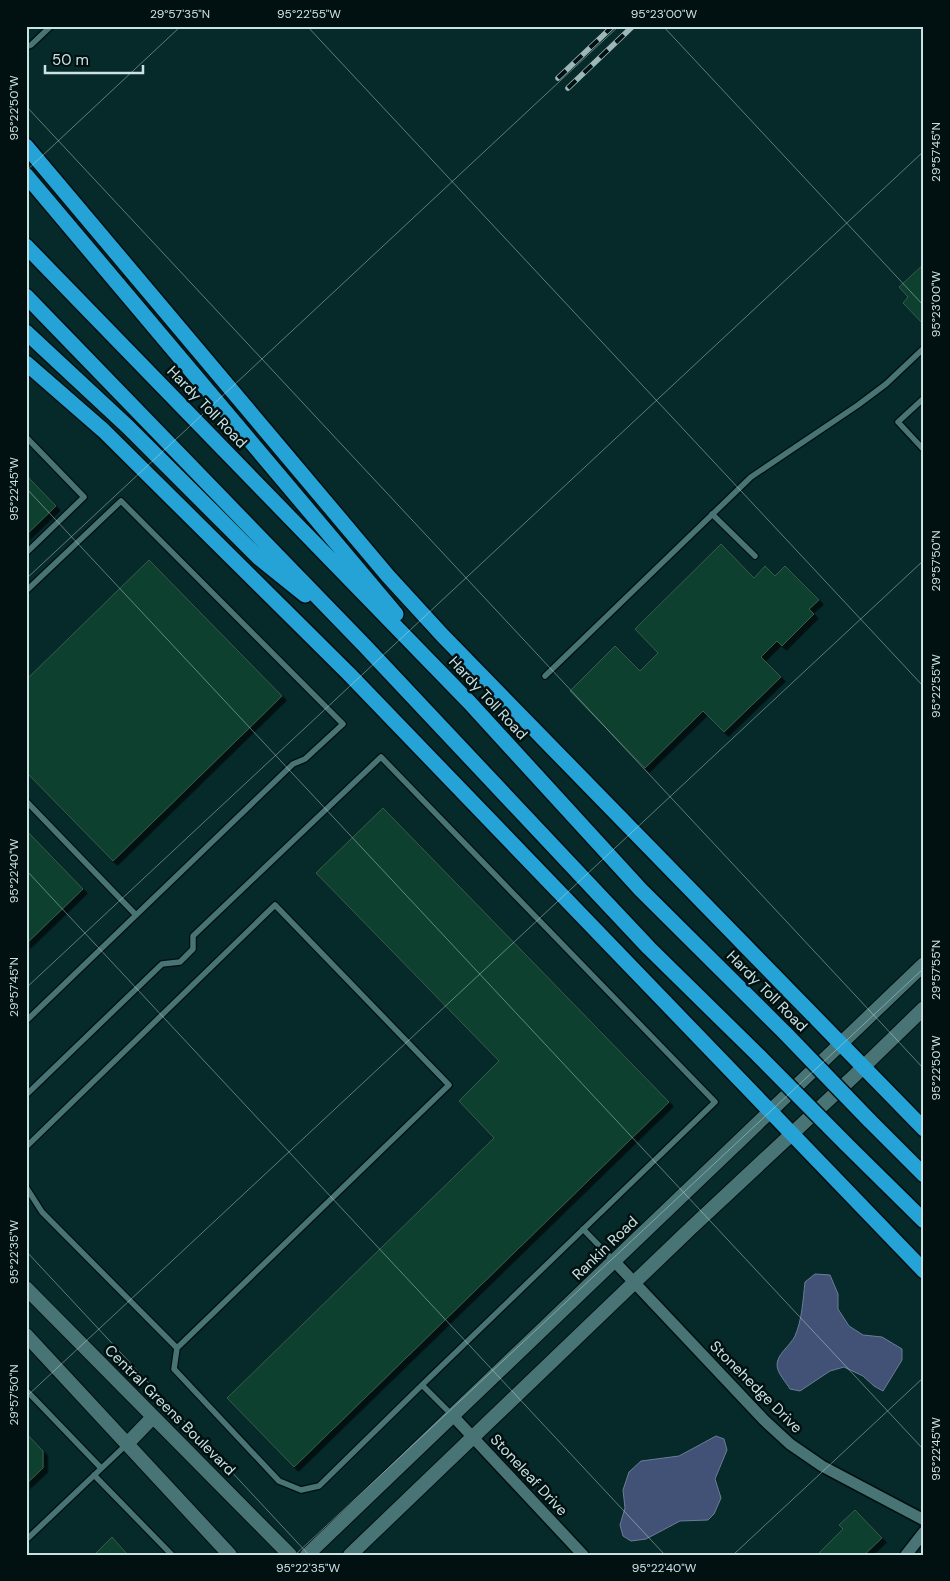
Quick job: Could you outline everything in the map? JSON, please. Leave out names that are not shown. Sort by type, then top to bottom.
[{"type":"highway","points":[[26,146],[394,583],[450,643],[924,1130]]},
{"type":"highway","points":[[26,174],[469,702]]},
{"type":"highway","name":"Hardy Toll Road","points":[[26,246],[469,702],[641,890],[924,1175]]},
{"type":"highway","points":[[26,296],[364,645],[649,948],[924,1221]]},
{"type":"highway","points":[[26,332],[128,427],[259,558],[364,645]]},
{"type":"highway","points":[[26,363],[104,431],[349,674],[924,1271]]},
{"type":"main road","name":"Rankin Road","points":[[307,1555],[924,964]]},
{"type":"main road","points":[[350,1555],[924,1008]]},
{"type":"main road","name":"Central Greens Boulevard","points":[[26,1288],[290,1555]]},
{"type":"main road","points":[[26,1335],[230,1555]]},
{"type":"main road","points":[[126,1444],[154,1417]]},
{"type":"street","name":"Stonehedge Drive","points":[[615,1262],[764,1420],[790,1444],[822,1466],[924,1520]]},
{"type":"street","name":"Stoneleaf Drive","points":[[453,1416],[583,1555]]},
{"type":"street","points":[[906,1555],[924,1532]]},
{"type":"lane","points":[[26,47],[31,45],[51,26]]},
{"type":"lane","points":[[545,676],[751,477],[858,405],[886,384],[924,348]]},
{"type":"lane","points":[[924,398],[898,422],[924,450]]},
{"type":"lane","points":[[26,437],[84,497],[26,553]]},
{"type":"lane","points":[[26,592],[120,501],[343,724],[306,759],[293,764],[26,1021]]},
{"type":"lane","points":[[712,514],[755,556]]},
{"type":"lane","points":[[26,1094],[162,964],[180,962],[194,949],[193,936],[381,757],[715,1102],[318,1486],[301,1490],[279,1481],[174,1369],[177,1348],[449,1085],[275,905],[26,1147]]},
{"type":"lane","points":[[26,802],[136,915]]},
{"type":"lane","points":[[26,1187],[42,1212],[177,1348]]},
{"type":"lane","points":[[583,1229],[615,1262]]},
{"type":"lane","points":[[422,1385],[453,1416]]},
{"type":"lane","points":[[26,1390],[101,1468]]},
{"type":"lane","points":[[26,1540],[126,1444]]},
{"type":"lane","points":[[94,1475],[172,1555]]},
{"type":"water","points":[[815,1274],[830,1275],[838,1294],[838,1309],[849,1326],[863,1335],[882,1337],[902,1349],[902,1360],[883,1391],[863,1376],[844,1367],[830,1371],[800,1391],[790,1389],[780,1374],[777,1368],[778,1361],[795,1336],[802,1310],[805,1282]]},
{"type":"water","points":[[716,1436],[724,1439],[727,1450],[715,1479],[721,1498],[714,1514],[708,1520],[680,1521],[646,1539],[631,1541],[623,1536],[620,1525],[625,1508],[623,1490],[629,1472],[641,1461],[679,1456]]},
{"type":"building","points":[[924,264],[924,325],[903,303],[908,297],[899,287]]},
{"type":"building","points":[[26,475],[56,506],[26,535]]},
{"type":"building","points":[[721,544],[754,578],[765,566],[775,576],[785,566],[819,600],[809,609],[814,614],[782,646],[777,641],[761,657],[781,677],[724,732],[703,711],[645,768],[570,691],[615,646],[640,671],[658,653],[635,629]]},
{"type":"building","points":[[149,560],[282,696],[113,861],[26,772],[26,680]]},
{"type":"building","points":[[383,808],[669,1102],[294,1467],[227,1398],[494,1138],[459,1101],[499,1061],[316,873]]},
{"type":"building","points":[[26,830],[83,889],[26,944]]},
{"type":"building","points":[[26,1433],[43,1451],[43,1468],[26,1484]]},
{"type":"building","points":[[855,1510],[882,1538],[864,1555],[817,1555],[843,1529],[839,1525]]},
{"type":"building","points":[[112,1537],[128,1555],[94,1555]]},
{"type":"railway","points":[[558,78],[613,26]]},
{"type":"railway","points":[[568,88],[633,26]]}]
